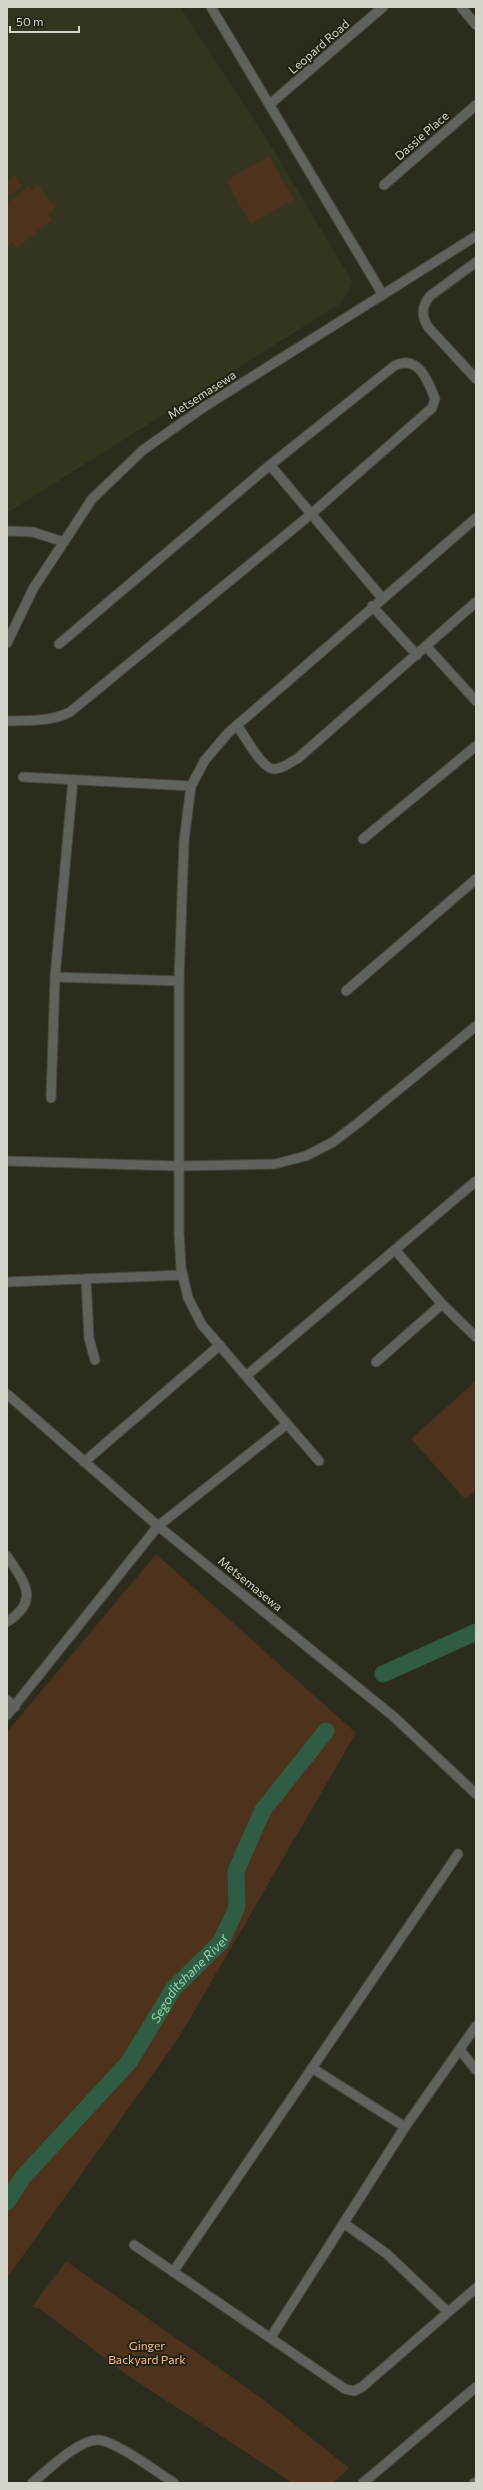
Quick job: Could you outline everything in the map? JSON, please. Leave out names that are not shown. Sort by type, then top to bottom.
[{"type":"street","points":[[211,7],[383,295]]},
{"type":"street","name":"Leopard Road","points":[[270,104],[383,7]]},
{"type":"street","points":[[461,7],[476,25]]},
{"type":"street","name":"Dassie Place","points":[[384,185],[476,104]]},
{"type":"street","name":"Metsemasewa","points":[[7,643],[33,589],[92,499],[144,450],[204,407],[476,236]]},
{"type":"street","points":[[476,262],[430,296],[425,302],[423,319],[429,328],[476,379]]},
{"type":"street","points":[[7,721],[47,719],[60,717],[70,712],[310,515],[432,408],[435,398],[423,372],[413,363],[401,362],[394,366],[270,465],[59,644]]},
{"type":"street","points":[[270,465],[310,515],[382,598]]},
{"type":"street","points":[[319,1461],[202,1325],[188,1298],[183,1275],[179,1232],[178,1166],[180,981],[184,841],[192,786],[205,760],[237,725],[372,606],[476,518]]},
{"type":"street","points":[[7,531],[33,532],[64,542]]},
{"type":"street","points":[[237,725],[264,764],[273,769],[282,767],[297,758],[476,602]]},
{"type":"street","points":[[372,606],[417,655]]},
{"type":"street","points":[[426,646],[476,700]]},
{"type":"street","points":[[363,840],[476,746]]},
{"type":"street","points":[[23,777],[192,786]]},
{"type":"street","points":[[51,1098],[55,977],[73,780]]},
{"type":"street","points":[[346,991],[476,879]]},
{"type":"street","points":[[55,977],[180,981]]},
{"type":"street","points":[[7,1161],[178,1166],[275,1164],[306,1156],[334,1142],[476,1026]]},
{"type":"street","points":[[246,1376],[476,1182]]},
{"type":"street","points":[[395,1250],[442,1304],[476,1337]]},
{"type":"street","points":[[7,1282],[183,1275]]},
{"type":"street","points":[[86,1279],[89,1338],[95,1360]]},
{"type":"street","points":[[376,1362],[442,1304]]},
{"type":"street","points":[[84,1462],[220,1345]]},
{"type":"street","name":"Metsemasewa","points":[[7,1394],[158,1526],[393,1716],[476,1794]]},
{"type":"street","points":[[7,1715],[15,1707],[158,1526],[287,1424]]},
{"type":"street","points":[[7,1556],[26,1585],[28,1594],[24,1607],[7,1622]]},
{"type":"street","points":[[7,1700],[15,1707]]},
{"type":"street","points":[[173,2272],[458,1854]]},
{"type":"street","points":[[271,2337],[345,2224],[405,2127],[476,2026]]},
{"type":"street","points":[[460,2050],[476,2070]]},
{"type":"street","points":[[312,2068],[405,2127]]},
{"type":"street","points":[[345,2224],[386,2254],[448,2312]]},
{"type":"street","points":[[134,2245],[271,2337],[345,2389],[354,2391],[362,2387],[476,2288]]},
{"type":"street","points":[[363,2483],[476,2387]]},
{"type":"street","points":[[32,2483],[84,2443],[98,2440],[110,2443],[174,2483]]},
{"type":"shaded area","points":[[7,7],[180,7],[268,141],[353,283],[341,303],[7,513]]},
{"type":"green space","points":[[269,156],[294,199],[251,224],[226,181]]},
{"type":"green space","points":[[15,176],[22,185],[9,196],[7,182]]},
{"type":"green space","points":[[38,185],[56,208],[48,214],[52,220],[17,248],[12,243],[7,247],[7,203],[29,186],[32,190]]},
{"type":"green space","points":[[476,1381],[476,1490],[465,1499],[411,1439]]},
{"type":"green space","points":[[156,1554],[356,1733],[178,2039],[7,2278],[7,1732]]},
{"type":"green space","name":"Ginger Backyard Park","points":[[66,2261],[260,2397],[349,2468],[333,2483],[293,2483],[127,2375],[40,2309],[32,2307]]},
{"type":"waterway","name":"Segoditshane River","points":[[383,1674],[476,1632]]},
{"type":"waterway","name":"Segoditshane River","points":[[7,2202],[23,2177],[129,2062],[174,1988],[221,1942],[237,1907],[236,1871],[263,1810],[326,1731]]}]
